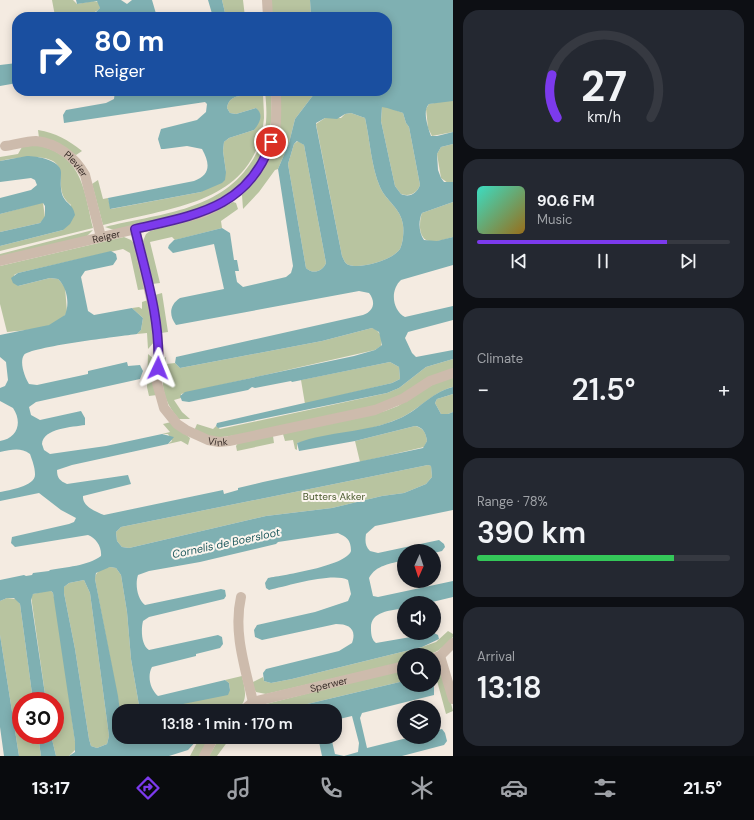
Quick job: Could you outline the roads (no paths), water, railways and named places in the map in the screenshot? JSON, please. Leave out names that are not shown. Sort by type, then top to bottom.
[{"type":"street","points":[[266,0],[267,12]]},
{"type":"street","name":"Reiger","points":[[0,261],[200,214],[224,202],[238,192],[250,180],[268,152],[275,131],[276,96]]},
{"type":"street","name":"Plevier","points":[[5,146],[34,141],[48,143],[70,156],[85,175],[101,237]]},
{"type":"street","name":"Vink","points":[[135,229],[156,316],[159,352],[157,383],[160,397],[164,408],[177,424],[196,436],[219,442],[229,441],[375,410],[390,405],[430,381],[453,373]]},
{"type":"street","points":[[241,597],[237,614],[238,635],[253,702]]},
{"type":"street","points":[[441,654],[453,643]]},
{"type":"street","name":"Sperwer","points":[[251,704],[253,702],[397,668]]},
{"type":"street","points":[[441,668],[453,699]]},
{"type":"street","points":[[204,756],[210,744]]},
{"type":"water","points":[[76,0],[121,0],[127,4],[132,0],[152,0],[156,12],[96,12],[100,8],[97,1],[77,4]]},
{"type":"water","points":[[208,0],[222,0],[225,12],[212,12]]},
{"type":"water","points":[[310,0],[453,0],[453,101],[429,104],[426,115],[431,136],[453,132],[453,144],[441,147],[437,154],[438,170],[441,178],[444,182],[453,182],[453,202],[422,213],[420,230],[424,240],[437,241],[453,237],[453,265],[401,280],[395,289],[394,300],[397,310],[405,317],[453,306],[453,320],[408,332],[405,338],[412,353],[416,357],[453,350],[453,359],[426,367],[399,388],[387,393],[218,428],[216,426],[217,423],[392,383],[400,379],[399,367],[390,362],[292,382],[255,388],[252,387],[248,390],[189,402],[182,401],[180,396],[185,392],[354,356],[375,350],[382,345],[379,332],[372,328],[322,341],[180,368],[175,363],[176,357],[363,315],[372,309],[373,300],[369,293],[359,291],[176,325],[172,318],[172,307],[180,298],[224,289],[214,244],[173,253],[168,248],[174,240],[222,228],[230,233],[234,260],[237,260],[239,271],[235,271],[237,282],[243,287],[286,277],[291,273],[293,266],[278,169],[289,143],[295,119],[312,96],[392,96],[392,12],[311,12]],"holes":[[[382,107],[403,113],[409,127],[420,185],[417,190],[410,195],[401,194],[395,186],[381,121]],[[351,113],[365,118],[377,179],[383,192],[402,219],[403,225],[402,244],[396,253],[391,257],[376,263],[361,266],[348,264],[342,256],[316,125],[316,123],[325,118],[337,119],[345,114]],[[297,141],[304,145],[326,263],[323,268],[315,272],[306,268],[288,164],[294,144]]]},
{"type":"water","points":[[12,64],[12,84],[0,86],[0,65]]},
{"type":"water","points":[[114,96],[239,96],[231,99],[227,108],[230,113],[236,114],[256,108],[260,113],[260,119],[254,130],[229,138],[224,142],[223,151],[226,172],[225,180],[222,183],[201,192],[110,209],[108,198],[194,181],[204,175],[207,168],[207,159],[202,149],[187,146],[161,149],[158,139],[161,129],[197,120],[206,112],[207,104],[205,102],[64,123],[63,115],[66,110],[106,103],[114,99]]},
{"type":"water","points":[[27,156],[48,160],[57,165],[61,173],[63,197],[73,208],[75,215],[70,224],[63,230],[0,246],[0,232],[40,223],[45,216],[45,206],[43,203],[0,214],[0,198],[31,190],[37,185],[35,180],[31,178],[0,182],[0,161]]},
{"type":"water","name":"Cornelis de Boersloot","points":[[111,251],[116,254],[117,259],[113,265],[85,271],[81,277],[88,311],[94,315],[132,308],[143,318],[141,330],[137,334],[77,342],[42,349],[24,355],[22,362],[27,381],[29,384],[37,385],[88,374],[88,371],[127,362],[128,366],[140,365],[143,371],[140,379],[36,402],[29,407],[31,415],[40,420],[81,411],[85,418],[85,425],[59,429],[47,435],[42,444],[44,450],[50,454],[106,446],[162,434],[174,437],[168,444],[72,465],[57,470],[59,479],[67,484],[128,475],[131,484],[83,496],[83,500],[87,506],[104,515],[223,490],[224,494],[238,490],[238,488],[263,482],[423,448],[427,441],[426,435],[422,429],[415,426],[355,441],[299,451],[297,443],[322,436],[386,424],[405,416],[437,393],[453,387],[453,394],[437,399],[435,403],[441,414],[453,412],[453,510],[375,526],[366,534],[366,545],[370,551],[378,553],[397,549],[397,562],[375,570],[369,578],[373,596],[378,597],[420,588],[441,588],[441,584],[453,581],[453,597],[441,600],[441,596],[397,596],[397,609],[377,615],[372,623],[372,635],[376,643],[397,639],[437,640],[422,647],[397,648],[397,653],[292,679],[271,683],[264,681],[263,673],[266,669],[339,651],[352,643],[353,638],[353,631],[351,628],[341,624],[262,640],[255,637],[254,630],[257,625],[315,612],[348,601],[351,594],[348,580],[341,578],[321,579],[269,590],[266,588],[265,583],[268,578],[327,565],[347,556],[351,551],[348,539],[338,533],[278,542],[276,544],[200,562],[149,571],[138,575],[138,595],[145,605],[221,589],[225,590],[226,596],[224,599],[149,617],[143,621],[143,641],[146,648],[149,650],[218,635],[222,637],[223,644],[220,648],[196,654],[196,656],[152,667],[150,671],[150,682],[155,693],[158,696],[225,680],[229,683],[230,690],[228,695],[183,704],[139,704],[131,659],[127,612],[121,575],[116,568],[110,567],[96,573],[95,579],[119,704],[112,704],[112,744],[194,744],[188,750],[169,756],[69,756],[75,752],[75,742],[53,593],[51,591],[33,594],[31,600],[45,692],[32,692],[20,604],[14,598],[7,598],[0,601],[0,580],[24,575],[32,575],[33,573],[90,562],[101,556],[101,549],[94,538],[88,535],[15,547],[11,543],[12,537],[69,524],[74,522],[76,518],[61,510],[39,493],[0,501],[0,492],[15,489],[31,482],[35,474],[30,454],[23,450],[0,452],[0,441],[11,437],[17,429],[18,419],[13,408],[0,401],[0,388],[5,386],[8,380],[6,362],[0,357],[0,335],[49,325],[65,315],[67,311],[67,296],[64,286],[58,279],[50,278],[18,286],[13,283],[11,278],[18,273]],"holes":[[[428,465],[431,466],[432,477],[426,484],[404,493],[382,496],[332,508],[266,516],[129,548],[122,547],[117,541],[116,532],[121,527]],[[84,580],[90,593],[109,736],[107,744],[97,748],[91,746],[89,739],[64,587],[69,583]]]},
{"type":"water","points":[[439,540],[445,547],[442,551],[441,544],[420,544]]},
{"type":"water","points":[[0,635],[12,711],[12,744],[17,744],[19,756],[4,756],[0,727]]},
{"type":"water","points":[[397,683],[397,692],[434,692],[434,695],[414,700],[397,700],[397,704],[362,713],[360,718],[367,748],[397,740],[397,744],[441,744],[441,729],[445,733],[447,741],[444,745],[402,756],[344,756],[358,752],[359,743],[352,716],[342,718],[342,704],[307,704]]},
{"type":"water","points":[[39,744],[53,744],[56,756],[41,756]]},
{"type":"water","points":[[319,744],[333,744],[335,754],[344,756],[322,756]]},
{"type":"park label","name":"Butters Akker","points":[[334,496]]}]
